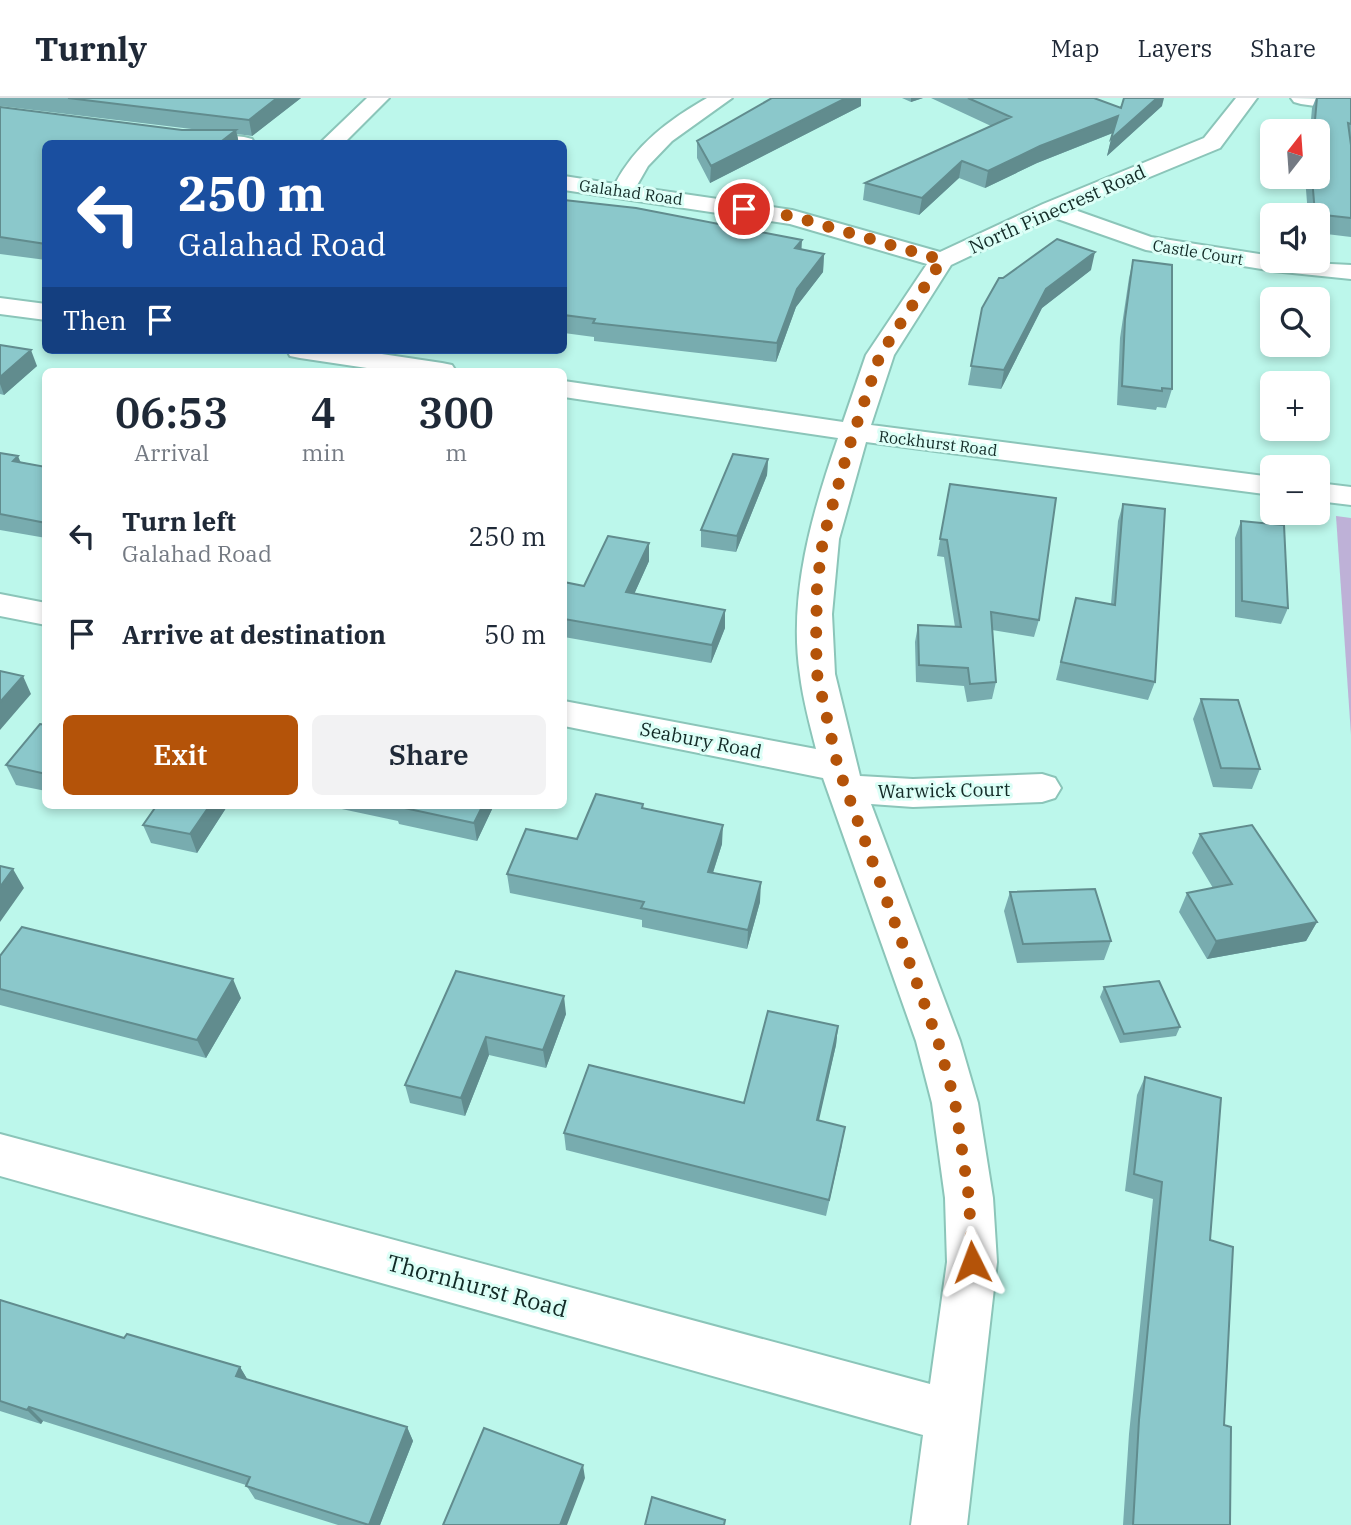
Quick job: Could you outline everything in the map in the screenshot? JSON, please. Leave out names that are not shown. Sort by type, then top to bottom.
[{"type":"street","points":[[334,140],[379,98]]},
{"type":"street","points":[[623,190],[629,175],[662,139],[723,98]]},
{"type":"street","name":"North Pinecrest Road","points":[[942,260],[1051,209],[1212,144],[1247,98]]},
{"type":"street","points":[[1301,98],[1351,104]]},
{"type":"street","points":[[162,134],[211,140]]},
{"type":"street","name":"Galahad Road","points":[[567,183],[792,216],[942,260]]},
{"type":"street","name":"Castle Court","points":[[1051,209],[1146,243],[1273,264],[1351,272]]},
{"type":"street","points":[[939,1525],[972,1262],[969,1198],[962,1141],[955,1102],[938,1041],[842,778],[817,674],[815,614],[823,539],[880,355],[942,260]]},
{"type":"street","points":[[0,306],[42,311]]},
{"type":"street","points":[[327,354],[422,368]]},
{"type":"street","name":"Rockhurst Road","points":[[567,389],[854,432],[1260,484]]},
{"type":"street","points":[[1330,493],[1351,496]]},
{"type":"street","points":[[0,605],[42,613]]},
{"type":"street","name":"Seabury Road","points":[[567,715],[842,778]]},
{"type":"street","name":"Warwick Court","points":[[842,778],[913,793],[1042,788]]},
{"type":"street","name":"Thornhurst Road","points":[[0,1155],[954,1418]]},
{"type":"shaded area","points":[[1336,516],[1351,518],[1351,735]]},
{"type":"building","points":[[68,98],[277,98],[249,120]]},
{"type":"building","points":[[772,98],[846,98],[711,166],[697,141]]},
{"type":"building","points":[[968,98],[1094,98],[1121,108],[1124,98],[1157,98],[1111,139],[1118,116],[1040,146],[988,171],[962,161],[922,198],[865,183],[1011,117]]},
{"type":"building","points":[[1317,98],[1351,98],[1351,124],[1348,123],[1351,145],[1351,218],[1330,216],[1330,203],[1314,203],[1313,189],[1330,189],[1330,119],[1315,119]]},
{"type":"building","points":[[0,107],[182,130],[236,130],[223,140],[42,140],[42,243],[0,237]]},
{"type":"building","points":[[567,200],[636,208],[802,240],[795,248],[824,254],[797,289],[777,343],[593,323],[595,319],[567,315]]},
{"type":"building","points":[[1057,239],[1095,252],[1046,289],[1004,370],[971,366],[982,308],[999,278],[1003,278]]},
{"type":"building","points":[[1133,260],[1172,265],[1172,389],[1162,388],[1162,391],[1122,386],[1125,319]]},
{"type":"building","points":[[0,345],[31,350],[0,377]]},
{"type":"building","points":[[0,453],[18,456],[13,461],[42,466],[42,522],[0,514]]},
{"type":"building","points":[[733,454],[768,459],[737,536],[701,530]]},
{"type":"building","points":[[950,484],[1056,498],[1039,620],[991,612],[996,682],[970,684],[968,668],[919,665],[918,625],[961,627],[947,540],[940,539]]},
{"type":"building","points":[[1123,504],[1165,509],[1155,682],[1061,662],[1076,598],[1115,605]]},
{"type":"building","points":[[1241,521],[1260,523],[1260,525],[1284,525],[1288,608],[1242,601]]},
{"type":"building","points":[[608,536],[649,543],[626,592],[725,610],[712,645],[567,620],[567,583],[584,586]]},
{"type":"building","points":[[0,671],[23,676],[0,702]]},
{"type":"building","points":[[1201,699],[1238,700],[1260,769],[1221,768]]},
{"type":"building","points":[[40,724],[42,724],[42,773],[6,765]]},
{"type":"building","points":[[596,794],[643,804],[642,808],[723,825],[708,872],[761,882],[748,930],[641,908],[644,902],[507,874],[526,829],[577,839]]},
{"type":"building","points":[[154,809],[207,809],[190,834],[143,825]]},
{"type":"building","points":[[409,809],[481,809],[474,823]]},
{"type":"building","points":[[1252,825],[1317,922],[1216,941],[1187,893],[1232,884],[1200,834]]},
{"type":"building","points":[[0,866],[13,869],[0,887]]},
{"type":"building","points":[[1095,889],[1111,941],[1023,944],[1010,892]]},
{"type":"building","points":[[22,927],[233,979],[197,1040],[0,989],[0,956]]},
{"type":"building","points":[[456,971],[564,996],[543,1050],[486,1037],[461,1098],[405,1085]]},
{"type":"building","points":[[1159,981],[1180,1027],[1124,1034],[1104,987]]},
{"type":"building","points":[[768,1011],[838,1026],[817,1120],[845,1127],[829,1200],[564,1133],[589,1065],[744,1103]]},
{"type":"building","points":[[1145,1077],[1221,1098],[1210,1240],[1233,1247],[1224,1425],[1231,1427],[1230,1525],[1133,1525],[1139,1420],[1162,1182],[1134,1174]]},
{"type":"building","points":[[0,1300],[124,1338],[127,1334],[240,1367],[236,1376],[407,1427],[369,1525],[246,1486],[250,1477],[29,1407],[27,1410],[0,1401]]},
{"type":"building","points":[[484,1428],[583,1465],[560,1525],[443,1525]]},
{"type":"building","points":[[652,1497],[725,1520],[724,1525],[645,1525]]},
{"type":"route","points":[[744,209],[792,216],[942,260],[880,355],[844,463],[823,539],[815,614],[817,674],[838,767],[938,1041],[955,1102],[969,1198],[972,1262]]}]
